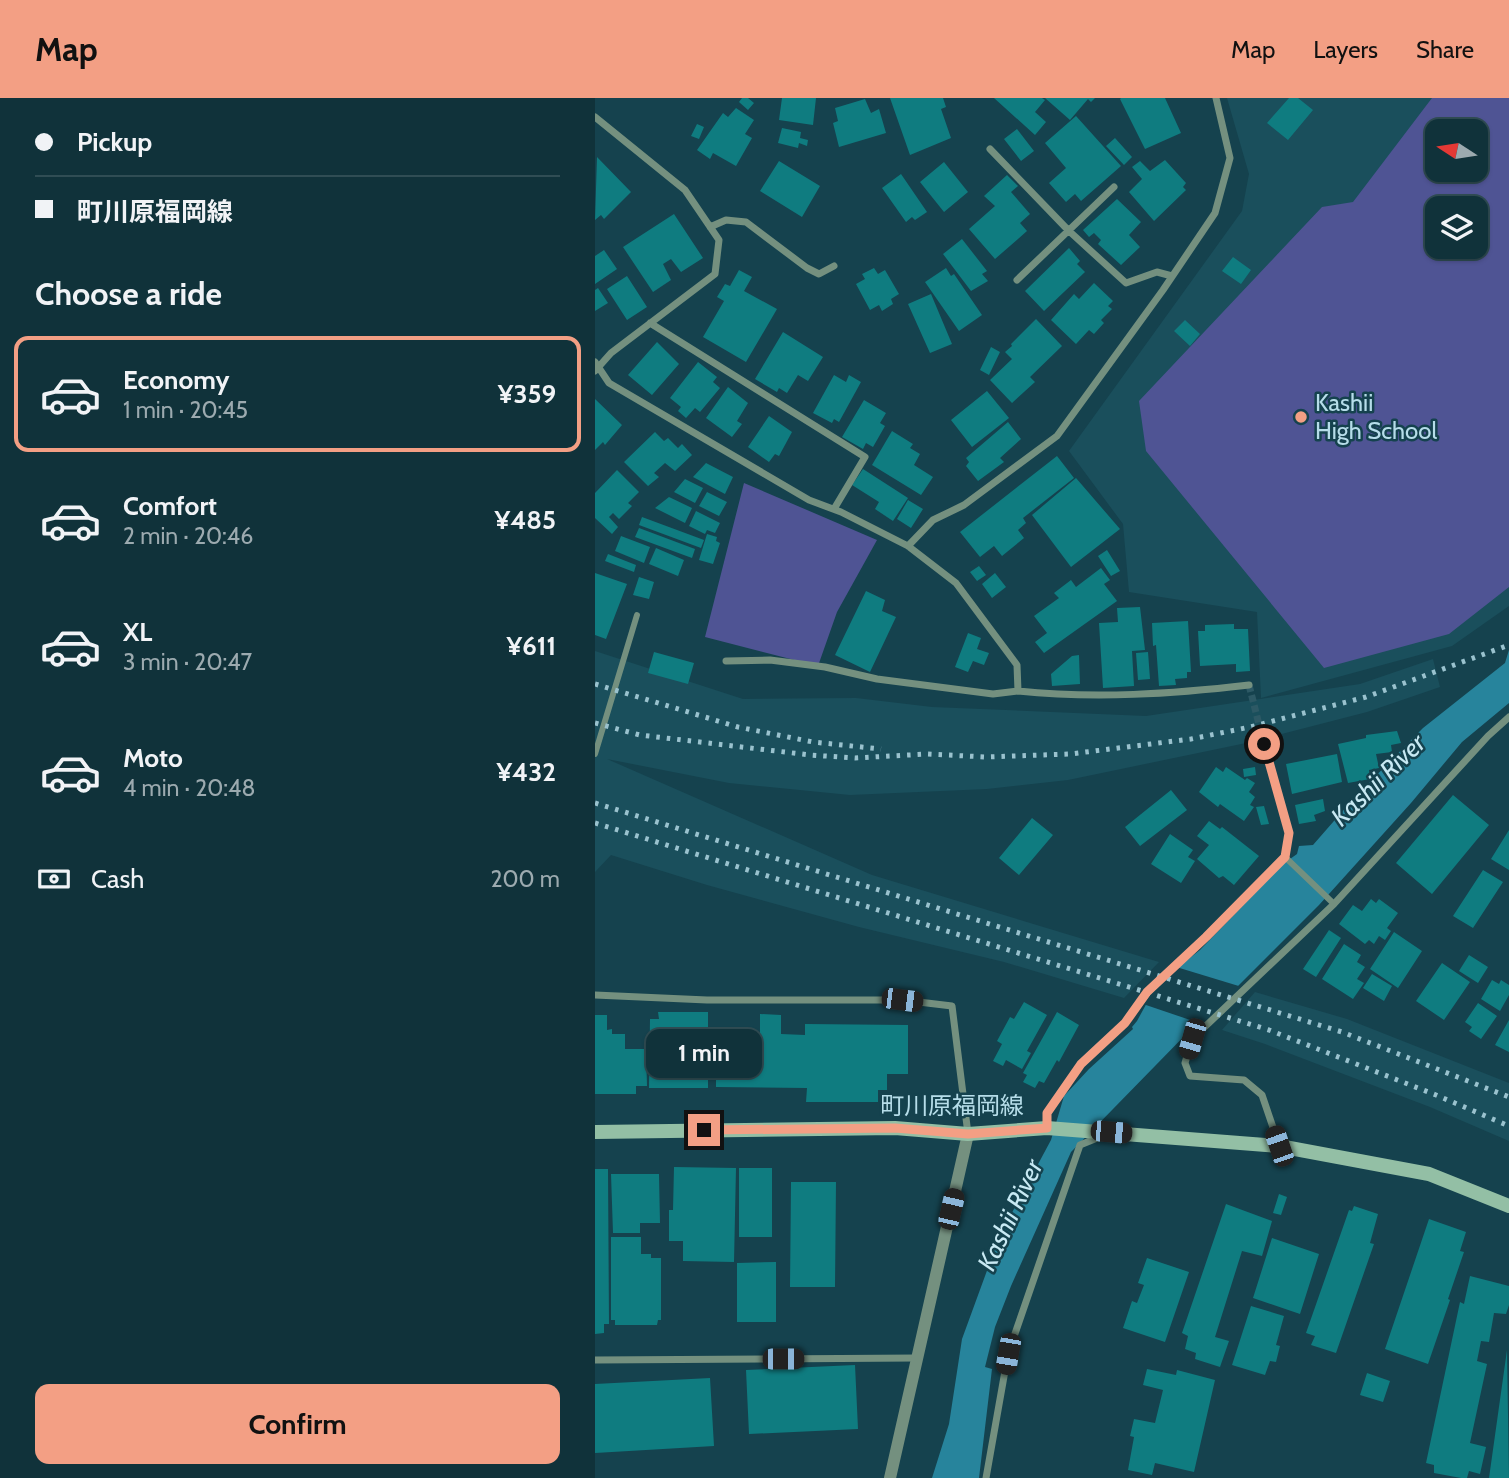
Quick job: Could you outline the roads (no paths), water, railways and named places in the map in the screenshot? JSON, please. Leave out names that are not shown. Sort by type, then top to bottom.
[{"type":"main road","name":"町川原福岡線","points":[[595,1132],[895,1128],[968,1134],[1047,1128],[1111,1132],[1279,1146],[1429,1174],[1509,1206]]},
{"type":"street","points":[[908,546],[933,520],[964,505],[1057,436],[1172,276],[1215,213],[1230,158],[1216,98]]},
{"type":"street","points":[[595,117],[685,190],[719,240],[715,274],[596,367],[609,383],[809,500],[834,509],[908,546],[956,583],[1017,665],[1018,691]]},
{"type":"street","points":[[990,149],[1069,231],[1126,283],[1157,272],[1172,276]]},
{"type":"street","points":[[1017,280],[1114,187]]},
{"type":"street","points":[[710,227],[726,220],[746,222],[807,268],[819,274],[834,266]]},
{"type":"street","points":[[650,323],[865,457],[834,509]]},
{"type":"street","points":[[595,754],[637,615]]},
{"type":"street","points":[[726,661],[770,660],[993,694],[1018,691],[1065,696],[1158,693],[1249,684]]},
{"type":"street","points":[[1279,1146],[1262,1095],[1244,1080],[1190,1076],[1185,1063],[1192,1039],[1334,904],[1488,736],[1509,717]]},
{"type":"street","points":[[1047,1128],[1047,1113],[1081,1064],[1125,1023],[1147,992],[1285,857],[1289,833],[1264,744]]},
{"type":"street","points":[[1285,857],[1334,904]]},
{"type":"street","points":[[595,995],[707,1000],[902,1000],[952,1006],[968,1134],[890,1478]]},
{"type":"street","points":[[986,1478],[1008,1354],[1080,1145],[1111,1132]]},
{"type":"street","points":[[595,1360],[917,1359]]},
{"type":"water","name":"Kashii River","points":[[1509,650],[1509,703],[1462,742],[1319,905],[1197,1023],[1071,1152],[995,1327],[985,1367],[992,1369],[979,1478],[932,1478],[949,1424],[962,1339],[1000,1235],[1051,1140],[1064,1096],[1133,1029],[1155,988],[1200,950],[1283,864],[1297,854],[1299,846],[1313,845],[1354,798],[1423,728],[1505,663]]},
{"type":"tunnel","points":[[1249,685],[1264,744]]},
{"type":"railway","points":[[595,723],[640,735],[855,758],[927,754],[986,757],[1070,754],[1191,739],[1250,727],[1366,697],[1509,645]]},
{"type":"railway","points":[[595,684],[738,727],[813,742],[881,749]]},
{"type":"railway","points":[[595,803],[1342,1032],[1509,1097]]},
{"type":"railway","points":[[595,823],[1269,1030],[1509,1126]]},
{"type":"place","name":"Kashii High School","points":[[1301,417]]}]
